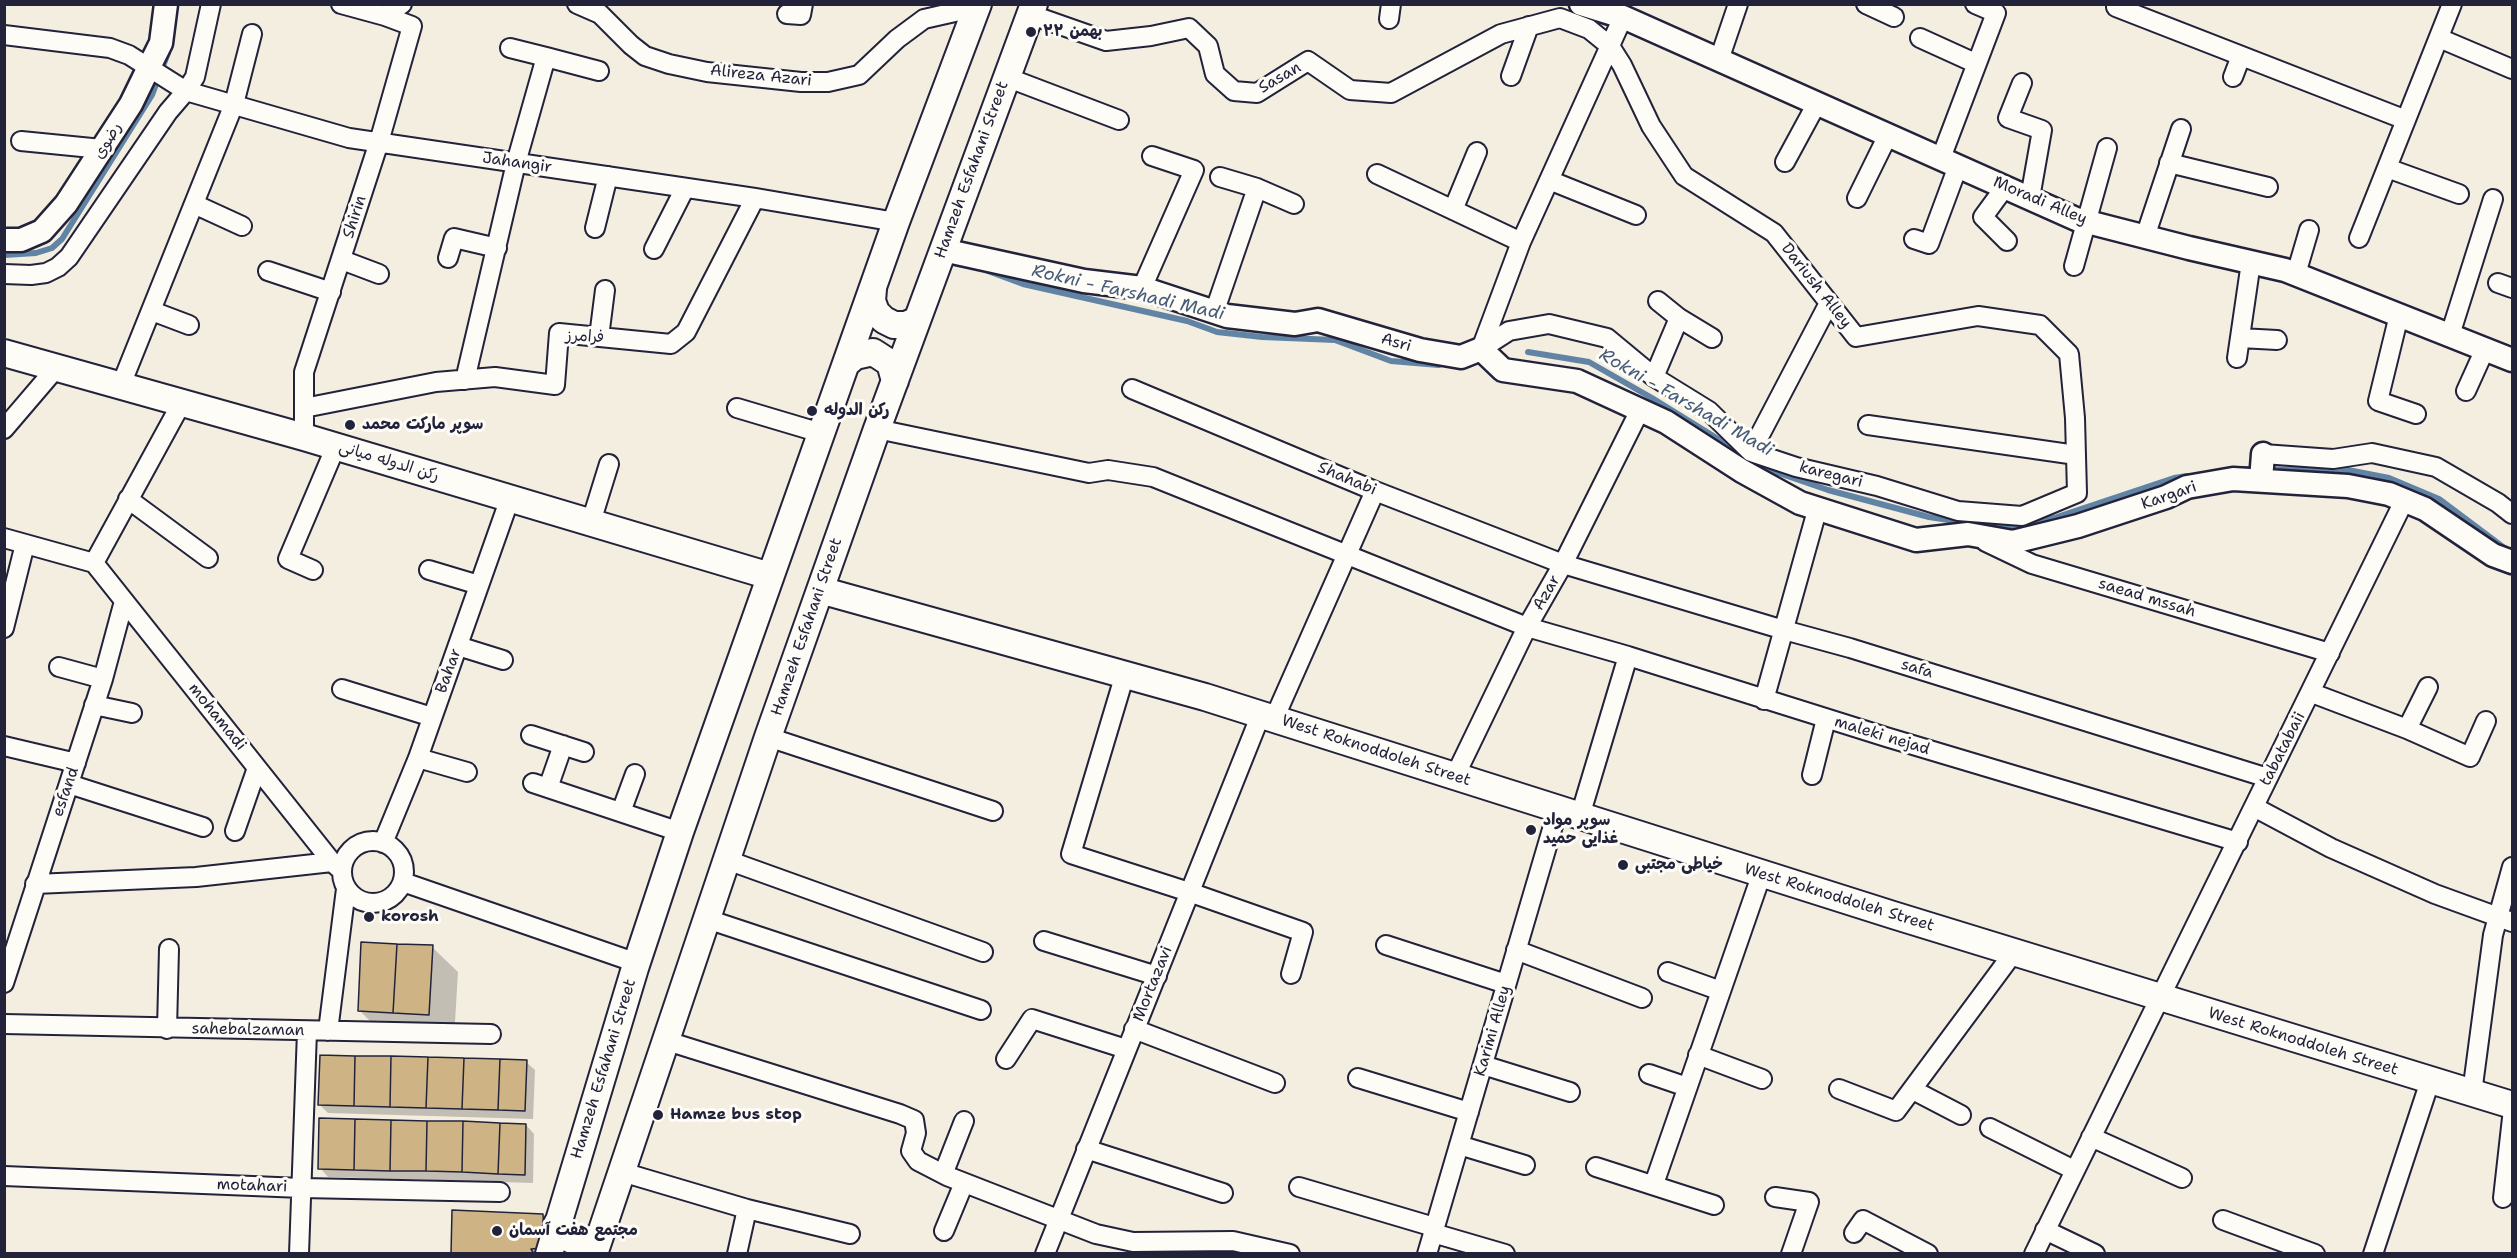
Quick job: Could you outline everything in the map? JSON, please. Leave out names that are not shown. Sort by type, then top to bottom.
[{"type":"main road","name":"Hamzeh Esfahani Street","points":[[549,1254],[636,963],[680,832],[896,222],[978,6]]},
{"type":"main road","name":"Hamzeh Esfahani Street","points":[[597,1245],[768,737],[877,429],[1032,9]]},
{"type":"main road","points":[[873,289],[872,300],[876,312],[884,320],[894,325],[906,325],[917,320]]},
{"type":"main road","points":[[847,363],[855,356],[873,352],[890,363],[895,381]]},
{"type":"main road","name":"رکن الدوله میانی","points":[[5,353],[336,446],[770,576]]},
{"type":"main road","name":"West Roknoddoleh Street","points":[[820,591],[1125,674],[1268,717],[2014,952],[2512,1105]]},
{"type":"main road","points":[[557,1224],[562,1234],[572,1240],[590,1240],[597,1245]]},
{"type":"street","name":"رضوی","points":[[4,240],[21,240],[32,236],[51,224],[66,204],[131,104],[160,43],[166,4]]},
{"type":"street","points":[[4,274],[46,273],[58,267],[69,257],[168,112],[195,77],[211,4]]},
{"type":"street","points":[[341,4],[385,16],[402,4]]},
{"type":"street","name":"Alireza Azari","points":[[577,4],[600,14],[630,45],[645,56],[708,72],[801,82],[828,82],[859,75],[897,39],[924,19],[978,6]]},
{"type":"street","points":[[787,14],[801,15],[803,4]]},
{"type":"street","name":"Moradi Alley","points":[[1581,4],[1623,17],[2086,221],[2296,274],[2512,360]]},
{"type":"street","points":[[1719,60],[1738,4]]},
{"type":"street","points":[[1866,4],[1894,17]]},
{"type":"street","points":[[2360,238],[2452,4]]},
{"type":"street","points":[[1914,239],[1929,244],[1975,63],[1996,13],[1983,6]]},
{"type":"street","points":[[2117,6],[2406,120]]},
{"type":"street","name":"Sasan","points":[[1032,9],[1106,41],[1151,36],[1189,28],[1208,46],[1215,74],[1234,91],[1257,93],[1308,61],[1350,90],[1391,93],[1501,34],[1560,18],[1589,28],[1610,46]]},
{"type":"street","name":"Shirin","points":[[304,437],[304,372],[379,142],[412,26],[385,16]]},
{"type":"street","points":[[1623,17],[1521,242],[1481,349],[1503,370],[1577,381],[1666,422],[1742,471],[1790,498],[1818,507],[1764,700]]},
{"type":"street","points":[[1511,76],[1529,26]]},
{"type":"street","points":[[121,385],[234,104],[252,34]]},
{"type":"street","name":"Jahangir","points":[[4,35],[110,48],[129,55],[186,91],[350,138],[755,198],[896,222]]},
{"type":"street","points":[[1920,38],[1975,63]]},
{"type":"street","points":[[2439,38],[2512,69]]},
{"type":"street","name":"Dariush Alley","points":[[1610,46],[1622,65],[1651,126],[1684,176],[1774,233],[1856,338],[1978,316],[2040,325],[2069,354],[2077,493]]},
{"type":"street","points":[[510,48],[599,71]]},
{"type":"street","points":[[2233,77],[2241,56]]},
{"type":"street","points":[[465,380],[516,162],[546,57]]},
{"type":"street","points":[[1006,77],[1119,120]]},
{"type":"street","points":[[2022,83],[2008,118],[2042,130],[2030,198]]},
{"type":"street","points":[[1785,162],[1816,103]]},
{"type":"street","points":[[2145,237],[2181,129]]},
{"type":"street","points":[[1857,198],[1888,135]]},
{"type":"street","points":[[21,141],[102,149]]},
{"type":"street","points":[[2074,266],[2107,148]]},
{"type":"street","points":[[1453,210],[1477,152]]},
{"type":"street","points":[[1142,288],[1194,170],[1152,156]]},
{"type":"street","points":[[2169,163],[2268,188]]},
{"type":"street","points":[[2387,168],[2459,194]]},
{"type":"street","points":[[1377,174],[1521,242]]},
{"type":"street","points":[[595,228],[608,176]]},
{"type":"street","points":[[1220,177],[1257,188],[1294,204]]},
{"type":"street","points":[[1549,180],[1636,215]]},
{"type":"street","points":[[2005,187],[1983,217],[2007,241]]},
{"type":"street","points":[[654,249],[685,188]]},
{"type":"street","points":[[1214,313],[1257,188]]},
{"type":"street","name":"فرامرز","points":[[304,408],[436,382],[495,377],[555,385],[559,333],[672,345],[686,332],[755,198]]},
{"type":"street","points":[[2450,335],[2493,199]]},
{"type":"street","points":[[194,204],[242,226]]},
{"type":"street","points":[[2296,274],[2309,230]]},
{"type":"street","points":[[448,258],[454,238],[497,248]]},
{"type":"street","name":"Asri","points":[[943,250],[1084,281],[1142,288],[1214,313],[1295,324],[1318,320],[1420,350],[1461,357],[1481,349]]},
{"type":"street","points":[[342,260],[379,274]]},
{"type":"street","points":[[2238,358],[2252,262]]},
{"type":"street","points":[[268,271],[331,292]]},
{"type":"street","points":[[599,337],[605,290]]},
{"type":"street","points":[[1658,302],[1712,338]]},
{"type":"street","points":[[1751,452],[1829,303]]},
{"type":"street","points":[[152,311],[189,325]]},
{"type":"street","points":[[2399,315],[2378,401],[2416,414]]},
{"type":"street","points":[[1654,376],[1679,318]]},
{"type":"street","name":"karegari","points":[[1481,349],[1509,331],[1549,324],[1606,338],[1654,376],[1709,411],[1751,452],[1796,467],[1877,486],[1958,511],[2022,516],[2077,493]]},
{"type":"street","points":[[2240,338],[2277,340]]},
{"type":"street","points":[[2466,391],[2485,349]]},
{"type":"street","points":[[4,429],[57,368]]},
{"type":"street","name":"Shahabi","points":[[1132,389],[1375,491],[1563,564]]},
{"type":"street","points":[[4,538],[94,563],[181,404]]},
{"type":"street","points":[[737,408],[821,433]]},
{"type":"street","name":"Azar","points":[[1455,776],[1527,627],[1563,564],[1640,410]]},
{"type":"street","points":[[1868,425],[2076,455]]},
{"type":"street","name":"maleki nejad","points":[[877,429],[1089,473],[1108,470],[1153,477],[1527,627],[2238,842]]},
{"type":"street","points":[[313,570],[288,559],[336,446]]},
{"type":"street","points":[[2261,480],[2263,454],[2333,459],[2372,453],[2436,467],[2498,503],[2512,514]]},
{"type":"street","points":[[591,522],[609,464]]},
{"type":"street","name":"Kargari","points":[[1818,507],[1916,540],[1968,534],[2013,542],[2078,526],[2166,497],[2187,487],[2233,478],[2348,486],[2405,499],[2425,509],[2493,555],[2512,562]]},
{"type":"street","name":"Mortazavi","points":[[1045,1254],[1189,892],[1268,717],[1375,491]]},
{"type":"street","name":"Bahar","points":[[383,843],[418,758],[510,498]]},
{"type":"street","points":[[128,499],[208,558]]},
{"type":"street","name":"tabatabaii","points":[[2034,1254],[2159,997],[2312,693],[2405,499]]},
{"type":"street","name":"saead mssah","points":[[1968,534],[2032,564],[2330,653]]},
{"type":"street","points":[[4,628],[25,544]]},
{"type":"street","name":"mohamadi","points":[[94,563],[336,866]]},
{"type":"street","name":"safa","points":[[1563,564],[1850,648],[2268,778]]},
{"type":"street","points":[[429,570],[479,585]]},
{"type":"street","name":"esfand","points":[[4,983],[103,679],[124,601]]},
{"type":"street","points":[[458,646],[503,660]]},
{"type":"street","name":"Karimi Alley","points":[[1426,1254],[1516,950],[1628,656]]},
{"type":"street","points":[[60,667],[103,679]]},
{"type":"street","points":[[1125,674],[1071,854],[1303,932],[1291,974]]},
{"type":"street","points":[[2407,729],[2428,687]]},
{"type":"street","points":[[342,688],[432,717]]},
{"type":"street","points":[[2312,693],[2407,729],[2470,757],[2486,721]]},
{"type":"street","points":[[94,705],[132,713]]},
{"type":"street","points":[[1812,775],[1826,718]]},
{"type":"street","points":[[531,735],[584,752]]},
{"type":"street","points":[[768,737],[993,811]]},
{"type":"street","points":[[563,745],[540,786],[680,832]]},
{"type":"street","points":[[4,746],[76,763]]},
{"type":"street","points":[[418,758],[467,772]]},
{"type":"street","points":[[235,831],[257,768]]},
{"type":"street","points":[[621,812],[635,774]]},
{"type":"street","points":[[69,784],[203,828]]},
{"type":"street","points":[[2254,807],[2331,848],[2435,894],[2506,920]]},
{"type":"street","points":[[35,884],[196,877],[336,866],[355,846],[364,842],[383,843],[399,854],[403,863],[403,882],[390,898],[381,902],[362,902],[346,889],[336,866]]},
{"type":"street","points":[[728,860],[983,952]]},
{"type":"street","points":[[2472,1093],[2493,935],[2506,920],[2512,867]]},
{"type":"street","points":[[1654,1184],[1762,873]]},
{"type":"street","points":[[403,882],[636,963]]},
{"type":"street","points":[[328,1031],[346,889]]},
{"type":"street","points":[[707,919],[981,1010]]},
{"type":"street","points":[[1044,941],[1156,976]]},
{"type":"street","points":[[1386,945],[1506,984]]},
{"type":"street","points":[[167,1029],[169,949]]},
{"type":"street","points":[[1516,950],[1642,998]]},
{"type":"street","points":[[1839,1089],[1896,1111],[2014,952]]},
{"type":"street","points":[[1668,972],[1721,991]]},
{"type":"street","points":[[1006,1059],[1032,1019],[1126,1049]]},
{"type":"street","name":"sahebalzaman","points":[[4,1024],[491,1034]]},
{"type":"street","points":[[1134,1029],[1275,1083]]},
{"type":"street","points":[[299,1254],[307,1031]]},
{"type":"street","points":[[666,1041],[914,1120],[916,1133],[911,1151],[918,1161],[964,1183],[1096,1234],[1132,1242],[1233,1241],[1290,1254]]},
{"type":"street","points":[[1698,1055],[1762,1079]]},
{"type":"street","points":[[1483,1065],[1570,1092]]},
{"type":"street","points":[[1650,1074],[1687,1087]]},
{"type":"street","points":[[1358,1078],[1469,1112]]},
{"type":"street","points":[[2373,1254],[2430,1080]]},
{"type":"street","points":[[1913,1089],[1961,1115]]},
{"type":"street","points":[[2502,1198],[2512,1118]]},
{"type":"street","points":[[944,1172],[964,1121]]},
{"type":"street","points":[[1990,1128],[2074,1170]]},
{"type":"street","points":[[2091,1137],[2182,1178]]},
{"type":"street","points":[[1459,1145],[1525,1165]]},
{"type":"street","points":[[1086,1149],[1223,1193]]},
{"type":"street","points":[[1596,1167],[1714,1205]]},
{"type":"street","points":[[622,1172],[747,1209],[850,1234]]},
{"type":"street","name":"motahari","points":[[4,1176],[302,1188],[500,1192]]},
{"type":"street","points":[[944,1231],[964,1183]]},
{"type":"street","points":[[1299,1187],[1505,1254]]},
{"type":"street","points":[[1774,1197],[1809,1202],[1791,1254]]},
{"type":"street","points":[[737,1254],[747,1209]]},
{"type":"street","points":[[1854,1233],[1863,1220],[1928,1254]]},
{"type":"street","points":[[2223,1220],[2315,1254]]},
{"type":"street","points":[[2045,1230],[2095,1254]]},
{"type":"building","points":[[361,942],[397,944],[393,1013],[358,1011]]},
{"type":"building","points":[[397,944],[433,945],[429,1015],[393,1013]]},
{"type":"building","points":[[320,1055],[355,1056],[354,1106],[318,1105]]},
{"type":"building","points":[[355,1056],[391,1056],[390,1107],[354,1106]]},
{"type":"building","points":[[391,1056],[428,1057],[426,1108],[390,1107]]},
{"type":"building","points":[[428,1057],[464,1058],[462,1109],[426,1108]]},
{"type":"building","points":[[464,1058],[500,1059],[498,1110],[462,1109]]},
{"type":"building","points":[[500,1059],[527,1060],[525,1111],[498,1110]]},
{"type":"building","points":[[319,1118],[355,1119],[354,1170],[318,1169]]},
{"type":"building","points":[[355,1119],[391,1120],[390,1171],[354,1170]]},
{"type":"building","points":[[391,1120],[427,1121],[426,1171],[390,1171]]},
{"type":"building","points":[[427,1121],[463,1121],[462,1172],[426,1171]]},
{"type":"building","points":[[463,1121],[500,1123],[498,1174],[462,1172]]},
{"type":"building","points":[[500,1123],[526,1124],[525,1175],[498,1174]]},
{"type":"building","name":"مجتمع هفت آسمان","points":[[452,1210],[543,1214],[545,1248],[531,1249],[534,1254],[451,1254]]},
{"type":"waterway","points":[[4,255],[36,253],[52,248],[62,239],[152,95],[168,53]]},
{"type":"waterway","name":"Rokni - Farshadi Madi","points":[[988,271],[1023,284],[1187,321],[1217,332],[1262,337],[1335,340],[1391,361],[1439,365]]},
{"type":"waterway","name":"Rokni - Farshadi Madi","points":[[1528,352],[1589,362],[1744,455]]},
{"type":"waterway","name":"Rokni - Farshadi Madi","points":[[1753,461],[1767,469],[1828,490],[1929,517],[2001,528],[2054,518],[2174,478],[2187,476]]},
{"type":"waterway","name":"Rokni - Farshadi Madi","points":[[2239,469],[2348,470],[2389,478],[2439,499],[2507,550]]},
{"type":"place","name":"۲۲ بهمن","points":[[1031,32]]},
{"type":"place","name":"رکن الدوله","points":[[812,411]]},
{"type":"place","name":"سوپر مارکت محمد","points":[[350,425]]},
{"type":"place","name":"سوپر مواد غذایی حمید","points":[[1531,830]]},
{"type":"place","name":"خیاطی مجتبی","points":[[1623,865]]},
{"type":"place","name":"korosh","points":[[369,917]]},
{"type":"place","name":"Hamze bus stop","points":[[658,1115]]},
{"type":"place","name":"مجتمع هفت آسمان","points":[[497,1231]]}]
